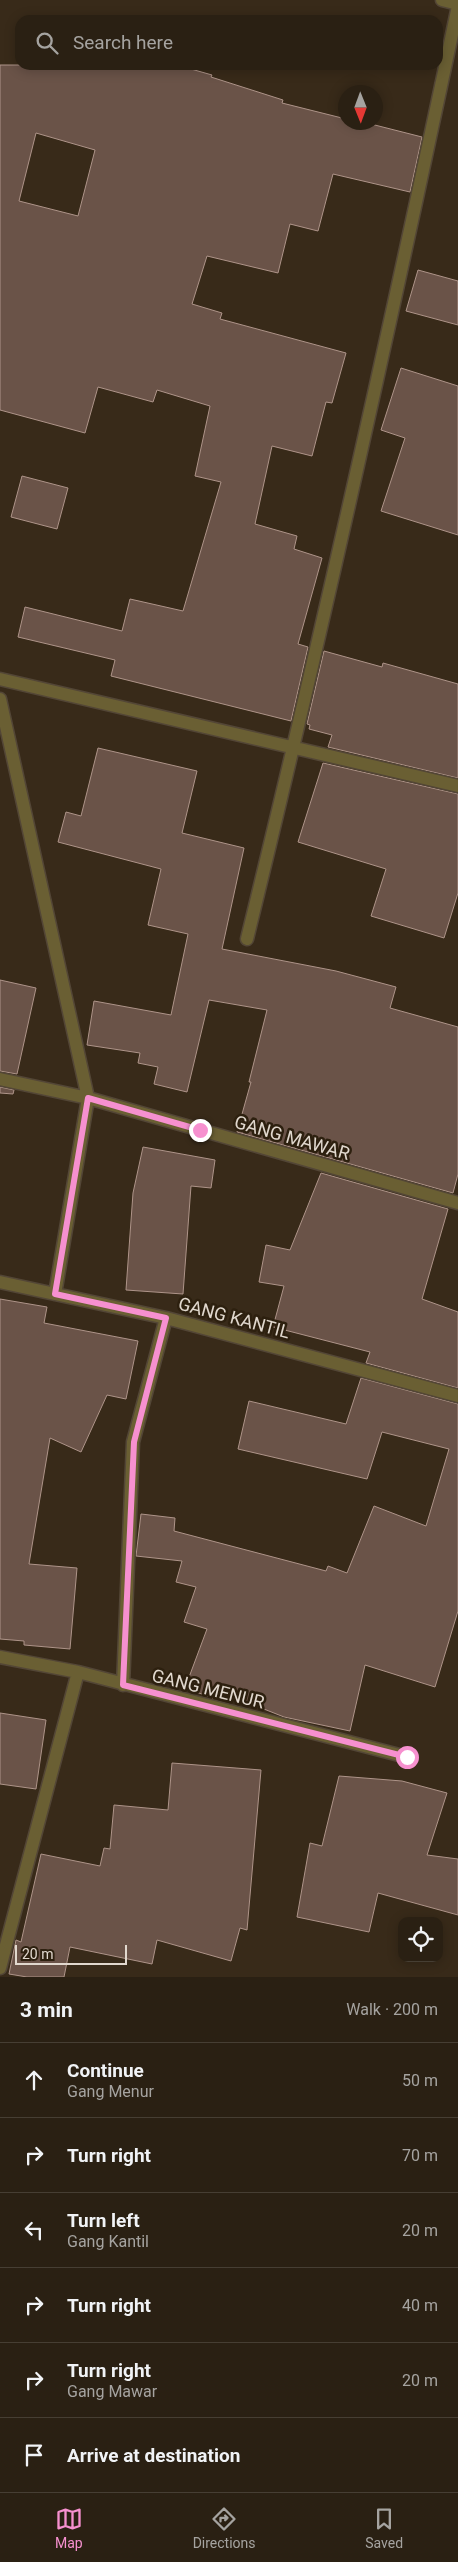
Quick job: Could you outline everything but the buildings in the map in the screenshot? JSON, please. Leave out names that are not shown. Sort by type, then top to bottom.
[{"type":"street","points":[[247,938],[294,748],[387,342],[458,5],[442,0]]},
{"type":"street","points":[[0,678],[458,786]]},
{"type":"street","points":[[0,699],[88,1098],[55,1294]]},
{"type":"street","name":"GANG MAWAR","points":[[0,1078],[88,1098],[458,1203]]},
{"type":"street","name":"GANG KANTIL","points":[[0,1282],[166,1318],[458,1396]]},
{"type":"street","points":[[123,1685],[134,1442],[166,1318]]},
{"type":"street","name":"GANG MENUR","points":[[0,1658],[78,1672],[407,1757]]},
{"type":"street","points":[[0,1968],[78,1672]]},
{"type":"route","points":[[200,1130],[88,1098],[55,1294],[166,1318],[134,1442],[123,1685],[407,1757]]}]
